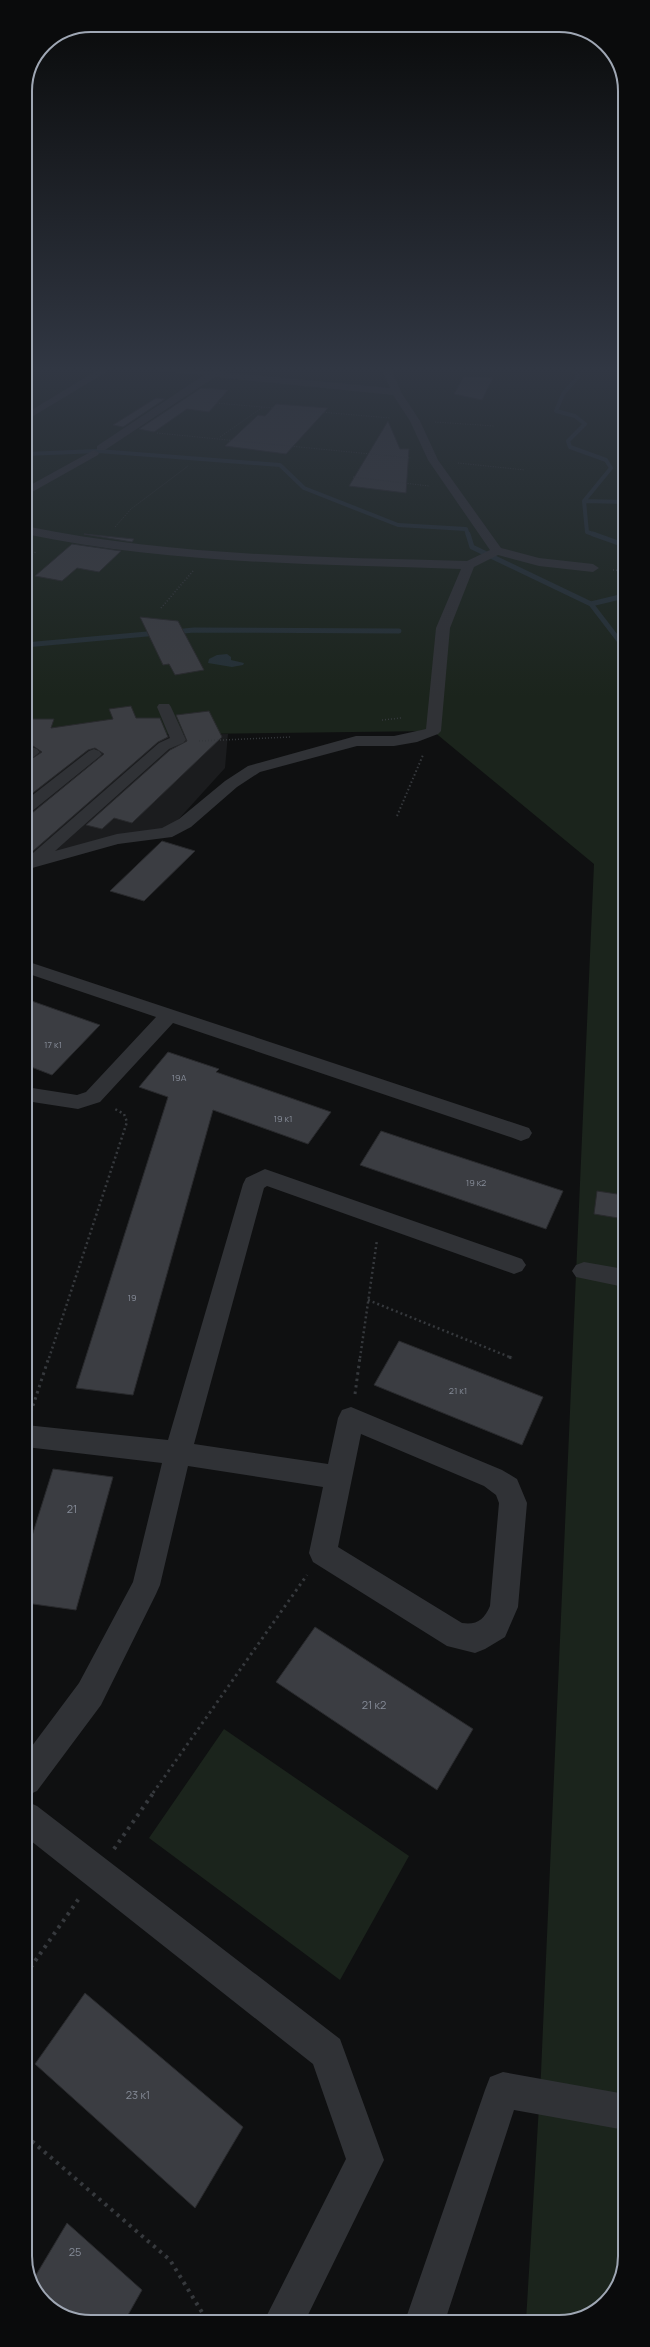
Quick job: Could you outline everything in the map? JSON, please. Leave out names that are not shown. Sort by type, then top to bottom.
[{"type":"street","points":[[32,490],[53,478]]},
{"type":"street","points":[[445,478],[497,551],[539,562],[593,568]]},
{"type":"street","points":[[32,531],[100,544],[206,556],[469,565],[497,551]]},
{"type":"street","points":[[32,863],[117,839],[166,833],[185,823],[231,784],[254,769],[356,741],[394,741],[417,737],[434,723],[443,628],[469,565]]},
{"type":"street","points":[[32,861],[164,746],[178,740],[164,707]]},
{"type":"street","points":[[32,804],[94,754]]},
{"type":"street","points":[[32,969],[521,1133]]},
{"type":"street","points":[[32,1095],[78,1102],[93,1097],[170,1014]]},
{"type":"street","points":[[32,1772],[90,1694],[146,1585],[178,1453],[254,1184],[265,1177],[380,1216],[514,1265]]},
{"type":"street","points":[[584,1271],[618,1277]]},
{"type":"street","points":[[351,1418],[493,1478],[507,1487],[513,1503],[504,1608],[495,1627],[475,1639],[457,1636],[323,1553],[351,1418]]},
{"type":"street","points":[[32,1428],[178,1453],[338,1477]]},
{"type":"street","points":[[32,1822],[327,2052],[365,2160],[287,2315]]},
{"type":"street","points":[[427,2315],[503,2090],[618,2111]]},
{"type":"path","points":[[100,544],[131,509],[173,478]]},
{"type":"path","points":[[357,478],[453,489]]},
{"type":"path","points":[[161,608],[206,556]]},
{"type":"path","points":[[376,720],[434,723],[397,816]]},
{"type":"path","points":[[178,740],[227,741],[296,736]]},
{"type":"path","points":[[32,1412],[127,1122],[124,1114],[93,1097]]},
{"type":"path","points":[[351,1418],[380,1216]]},
{"type":"path","points":[[368,1300],[512,1358]]},
{"type":"path","points":[[32,1965],[323,1553]]},
{"type":"path","points":[[32,2141],[170,2260],[204,2315]]},
{"type":"shaded area","points":[[32,478],[618,478],[618,2256],[615,2275],[610,2286],[603,2295],[589,2307],[571,2314],[526,2315],[541,2073],[594,864],[433,731],[32,736]]},
{"type":"shaded area","points":[[227,654],[231,657],[231,660],[244,663],[243,665],[232,667],[208,663],[209,659],[217,655]]},
{"type":"shaded area","points":[[228,734],[225,768],[166,833],[32,863],[32,737]]},
{"type":"shaded area","points":[[224,1729],[409,1856],[340,1980],[149,1838]]},
{"type":"building","points":[[354,478],[407,478],[406,493],[349,486]]},
{"type":"building","points":[[84,534],[134,539],[132,542]]},
{"type":"building","points":[[72,544],[121,551],[99,572],[77,568],[62,581],[35,576]]},
{"type":"building","points":[[140,617],[178,621],[204,670],[175,675],[169,664],[163,665]]},
{"type":"building","points":[[131,706],[136,718],[160,718],[168,737],[158,742],[32,852],[32,813],[104,754],[95,748],[88,750],[32,794],[32,758],[42,752],[32,746],[32,719],[54,719],[51,728],[113,719],[109,709]]},
{"type":"building","points":[[209,711],[222,737],[132,823],[114,818],[102,829],[86,825],[170,750],[187,741],[176,715]]},
{"type":"building","points":[[162,841],[195,851],[144,901],[110,891]]},
{"type":"building","points":[[32,1001],[100,1025],[52,1075],[32,1067]]},
{"type":"building","points":[[168,1052],[219,1069],[216,1072],[331,1112],[308,1144],[213,1110],[133,1395],[76,1388],[168,1097],[139,1087]]},
{"type":"building","points":[[381,1131],[563,1191],[546,1229],[360,1165]]},
{"type":"building","points":[[597,1191],[618,1194],[618,1218],[594,1214]]},
{"type":"building","points":[[399,1341],[543,1397],[522,1445],[374,1385]]},
{"type":"building","points":[[53,1469],[113,1477],[76,1610],[32,1604],[32,1536]]},
{"type":"building","points":[[315,1627],[473,1729],[437,1790],[276,1682]]},
{"type":"building","points":[[85,1993],[243,2127],[195,2208],[35,2064]]},
{"type":"building","points":[[67,2223],[142,2290],[128,2315],[79,2314],[68,2311],[52,2300],[40,2286],[35,2276]]},
{"type":"waterway","points":[[293,478],[304,488],[398,525],[466,529],[468,535]]},
{"type":"waterway","points":[[584,501],[603,478]]},
{"type":"waterway","points":[[584,501],[618,502]]},
{"type":"waterway","points":[[584,501],[587,532],[593,534]]},
{"type":"waterway","points":[[468,534],[472,547],[591,604]]},
{"type":"waterway","points":[[593,534],[618,543]]},
{"type":"waterway","points":[[591,604],[618,597]]},
{"type":"waterway","points":[[591,604],[618,639]]},
{"type":"waterway","points":[[174,632],[194,630],[399,631]]},
{"type":"waterway","points":[[32,644],[158,633]]}]
